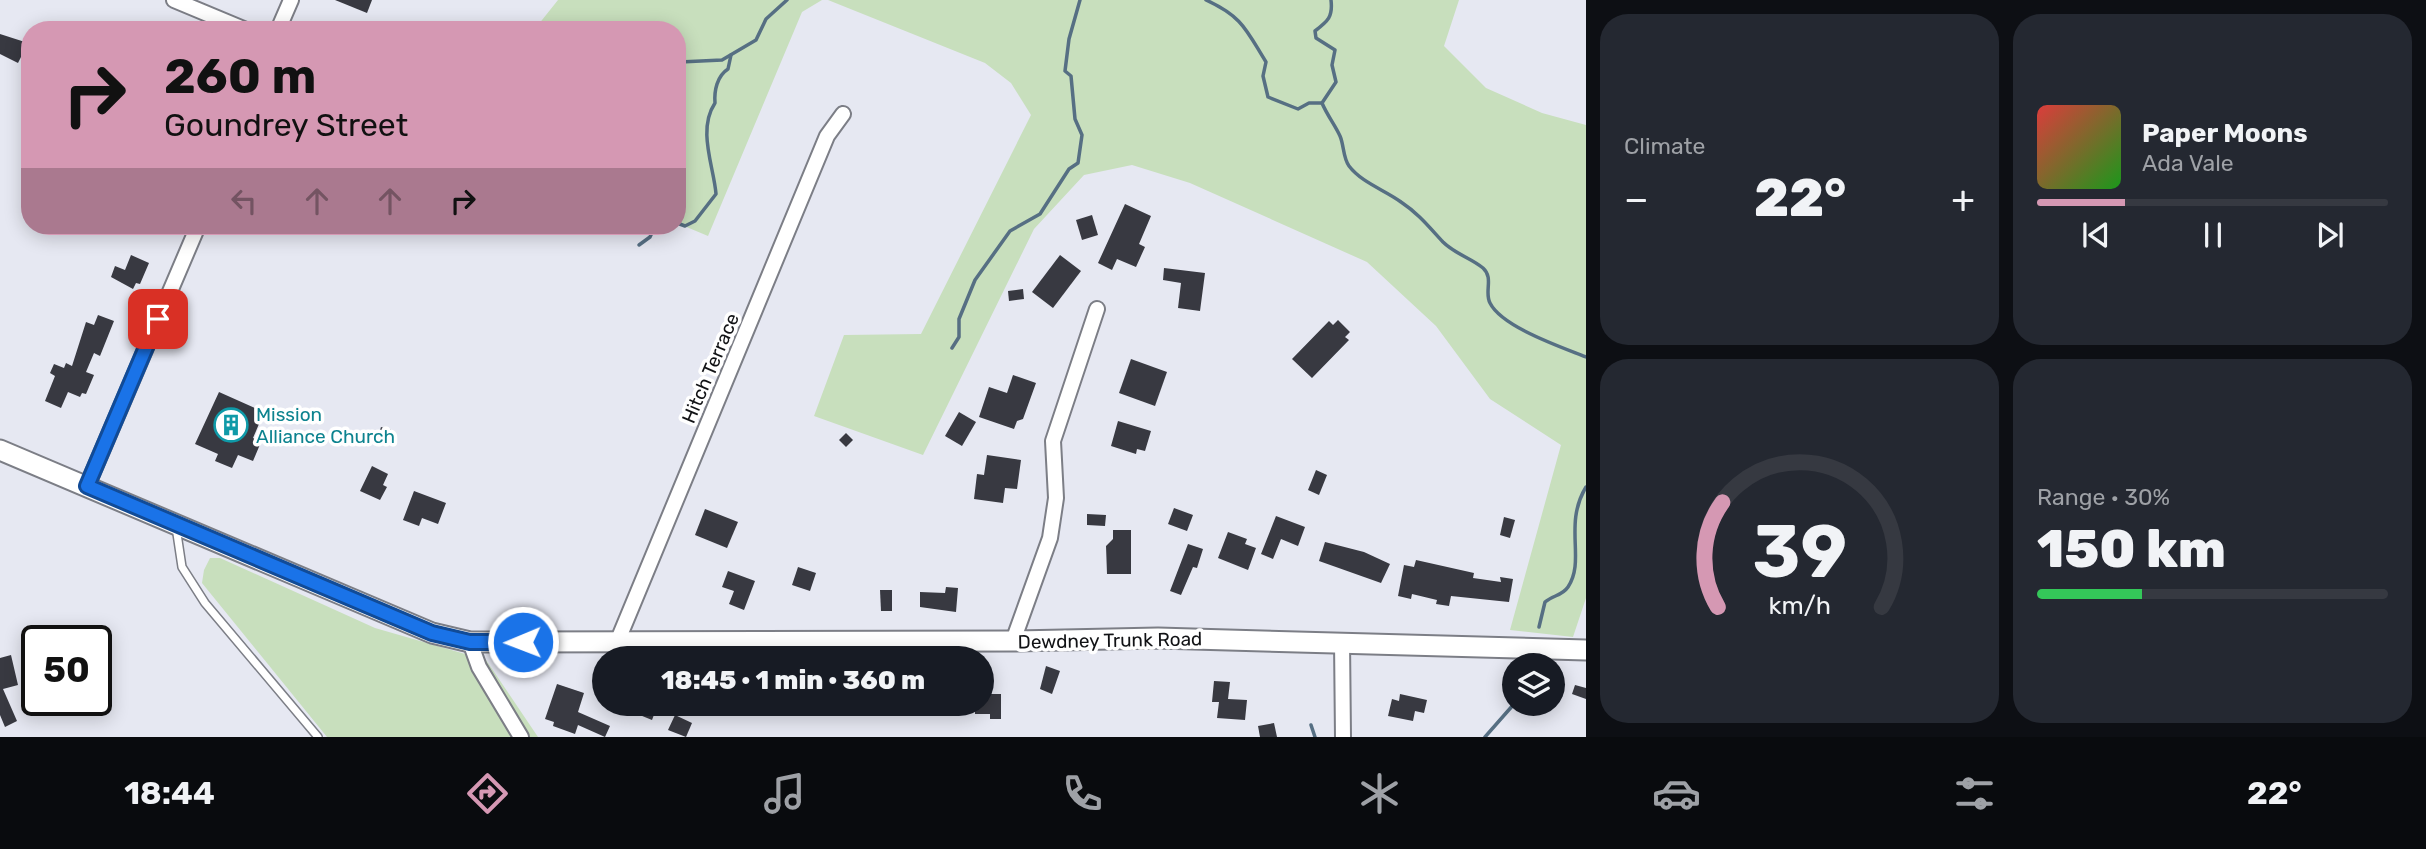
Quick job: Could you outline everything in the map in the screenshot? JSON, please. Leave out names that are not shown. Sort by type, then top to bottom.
[{"type":"main road","name":"Dewdney Trunk Road","points":[[0,450],[432,633],[470,642],[1013,641],[1158,638],[1342,641],[1586,650]]},
{"type":"street","points":[[174,0],[224,21]]},
{"type":"street","points":[[282,21],[291,0]]},
{"type":"street","name":"Hitch Terrace","points":[[618,640],[827,136],[843,114]]},
{"type":"street","points":[[87,486],[194,235]]},
{"type":"street","points":[[1013,641],[1049,538],[1056,498],[1053,441],[1097,309]]},
{"type":"street","points":[[1342,641],[1343,737]]},
{"type":"street","points":[[470,642],[479,667],[521,737]]},
{"type":"lane","points":[[175,524],[182,566],[205,603],[318,737]]},
{"type":"green space","points":[[558,0],[822,0],[802,12],[708,236],[686,227],[686,21],[541,21]]},
{"type":"green space","points":[[828,0],[1459,0],[1444,46],[1486,88],[1542,113],[1586,125],[1586,598],[1573,637],[1510,630],[1561,445],[1490,399],[1436,326],[1367,262],[1190,183],[1132,165],[1084,175],[1034,229],[923,455],[814,416],[844,335],[921,334],[1031,115],[1011,83],[985,63]]},
{"type":"green space","points":[[210,558],[220,558],[375,628],[486,660],[538,737],[327,737],[202,583]]},
{"type":"building","points":[[335,0],[372,0],[367,13]]},
{"type":"building","points":[[0,34],[21,41],[21,57],[18,63],[0,54]]},
{"type":"building","points":[[1125,204],[1151,216],[1139,244],[1145,247],[1136,267],[1117,259],[1112,270],[1098,263]]},
{"type":"building","points":[[1092,215],[1098,235],[1082,240],[1076,220]]},
{"type":"building","points":[[131,255],[149,263],[140,284],[136,283],[133,289],[111,277],[115,266],[125,270]]},
{"type":"building","points":[[1060,255],[1081,271],[1053,308],[1032,292]]},
{"type":"building","points":[[1164,268],[1205,273],[1200,311],[1178,308],[1181,283],[1163,280]]},
{"type":"building","points":[[1023,289],[1024,299],[1009,301],[1008,291]]},
{"type":"building","points":[[98,315],[114,321],[100,356],[94,353],[86,372],[94,375],[86,394],[82,393],[80,397],[68,392],[61,408],[45,401],[55,376],[50,373],[54,364],[64,368],[66,363],[72,366],[86,322],[94,325]]},
{"type":"building","points":[[1338,320],[1350,332],[1345,337],[1349,340],[1312,378],[1292,359],[1329,321],[1333,325]]},
{"type":"building","points":[[1131,359],[1167,372],[1155,406],[1119,393]]},
{"type":"building","points":[[1013,375],[1036,383],[1023,419],[1017,421],[1014,429],[979,417],[989,387],[1007,393]]},
{"type":"building","name":"Mission Alliance Church","points":[[219,392],[264,412],[253,438],[261,442],[253,461],[238,455],[232,468],[215,461],[218,454],[195,444]]},
{"type":"building","points":[[959,412],[976,422],[962,446],[945,436]]},
{"type":"building","points":[[1118,421],[1151,431],[1145,451],[1137,449],[1136,454],[1111,446]]},
{"type":"building","points":[[381,427],[391,430],[389,440],[378,437]]},
{"type":"building","points":[[846,433],[853,440],[846,447],[839,440]]},
{"type":"building","points":[[987,455],[1021,460],[1017,489],[1005,488],[1003,503],[974,499],[977,474],[984,475]]},
{"type":"building","points":[[372,466],[388,474],[383,485],[387,487],[380,500],[360,491]]},
{"type":"building","points":[[1316,470],[1327,475],[1319,495],[1308,490]]},
{"type":"building","points":[[414,491],[446,503],[438,524],[422,518],[419,526],[403,520]]},
{"type":"building","points":[[1174,508],[1193,515],[1187,531],[1168,524]]},
{"type":"building","points":[[705,509],[738,522],[727,548],[695,535]]},
{"type":"building","points":[[1087,514],[1106,515],[1105,526],[1087,525]]},
{"type":"building","points":[[1276,516],[1305,527],[1298,546],[1281,539],[1273,559],[1261,554]]},
{"type":"building","points":[[1504,517],[1515,520],[1510,538],[1500,535]]},
{"type":"building","points":[[1113,530],[1131,530],[1131,574],[1107,574],[1106,546],[1113,539]]},
{"type":"building","points":[[1228,532],[1247,539],[1245,544],[1256,548],[1248,570],[1218,558]]},
{"type":"building","points":[[1325,542],[1364,552],[1390,564],[1381,583],[1319,561]]},
{"type":"building","points":[[1188,544],[1203,549],[1197,568],[1193,567],[1181,595],[1170,591]]},
{"type":"building","points":[[1416,560],[1474,573],[1473,578],[1501,582],[1500,577],[1513,579],[1509,602],[1451,596],[1449,606],[1436,604],[1437,600],[1412,594],[1411,599],[1398,596],[1404,565],[1414,567]]},
{"type":"building","points":[[798,567],[816,573],[810,591],[792,585]]},
{"type":"building","points":[[728,571],[755,581],[744,610],[729,604],[734,591],[722,587]]},
{"type":"building","points":[[946,587],[958,588],[956,612],[920,607],[920,592],[945,593]]},
{"type":"building","points":[[880,590],[892,590],[892,611],[881,611]]},
{"type":"building","points":[[11,655],[18,685],[3,689],[17,721],[5,727],[0,715],[0,658]]},
{"type":"building","points":[[1046,666],[1060,671],[1052,694],[1040,689]]},
{"type":"building","points":[[1214,681],[1230,682],[1228,699],[1247,700],[1245,720],[1217,718],[1219,702],[1212,702]]},
{"type":"building","points":[[557,684],[584,693],[578,712],[610,726],[605,737],[578,725],[575,734],[553,726],[554,722],[545,719]]},
{"type":"building","points":[[1575,685],[1586,688],[1586,699],[1572,694]]},
{"type":"building","points":[[994,694],[1001,694],[1001,719],[990,719],[990,716],[994,716]]},
{"type":"building","points":[[1400,694],[1427,700],[1424,713],[1415,711],[1413,721],[1388,716],[1392,699],[1399,701]]},
{"type":"building","points":[[675,716],[692,723],[686,737],[668,730]]},
{"type":"building","points":[[1274,723],[1277,737],[1260,737],[1258,726]]},
{"type":"waterway","points":[[686,62],[722,60],[756,40],[766,19],[787,0]]},
{"type":"waterway","points":[[952,348],[959,337],[959,319],[975,280],[1010,231],[1040,214],[1069,169],[1078,163],[1082,135],[1075,119],[1071,76],[1065,71],[1069,39],[1080,0]]},
{"type":"waterway","points":[[1206,0],[1228,12],[1242,25],[1253,41],[1266,62],[1263,76],[1268,97],[1298,109],[1309,103],[1322,103]]},
{"type":"waterway","points":[[1331,0],[1329,18],[1315,31],[1316,38],[1335,50],[1332,65],[1336,82],[1322,103],[1340,136],[1349,166],[1360,177],[1413,211],[1448,246],[1483,268],[1488,276],[1488,299],[1497,312],[1519,328],[1586,357]]},
{"type":"waterway","points":[[686,226],[695,221],[716,194],[707,125],[715,103],[717,84],[728,69],[731,55]]},
{"type":"waterway","points":[[639,245],[651,235]]},
{"type":"waterway","points":[[1539,627],[1545,602],[1566,590],[1573,577],[1576,515],[1586,487]]},
{"type":"waterway","points":[[1485,737],[1503,716]]},
{"type":"waterway","points":[[1311,725],[1315,737]]},
{"type":"place","name":"Mission Alliance Church","points":[[231,425]]},
{"type":"route","points":[[158,319],[87,486],[432,633],[470,642],[523,642]]}]
